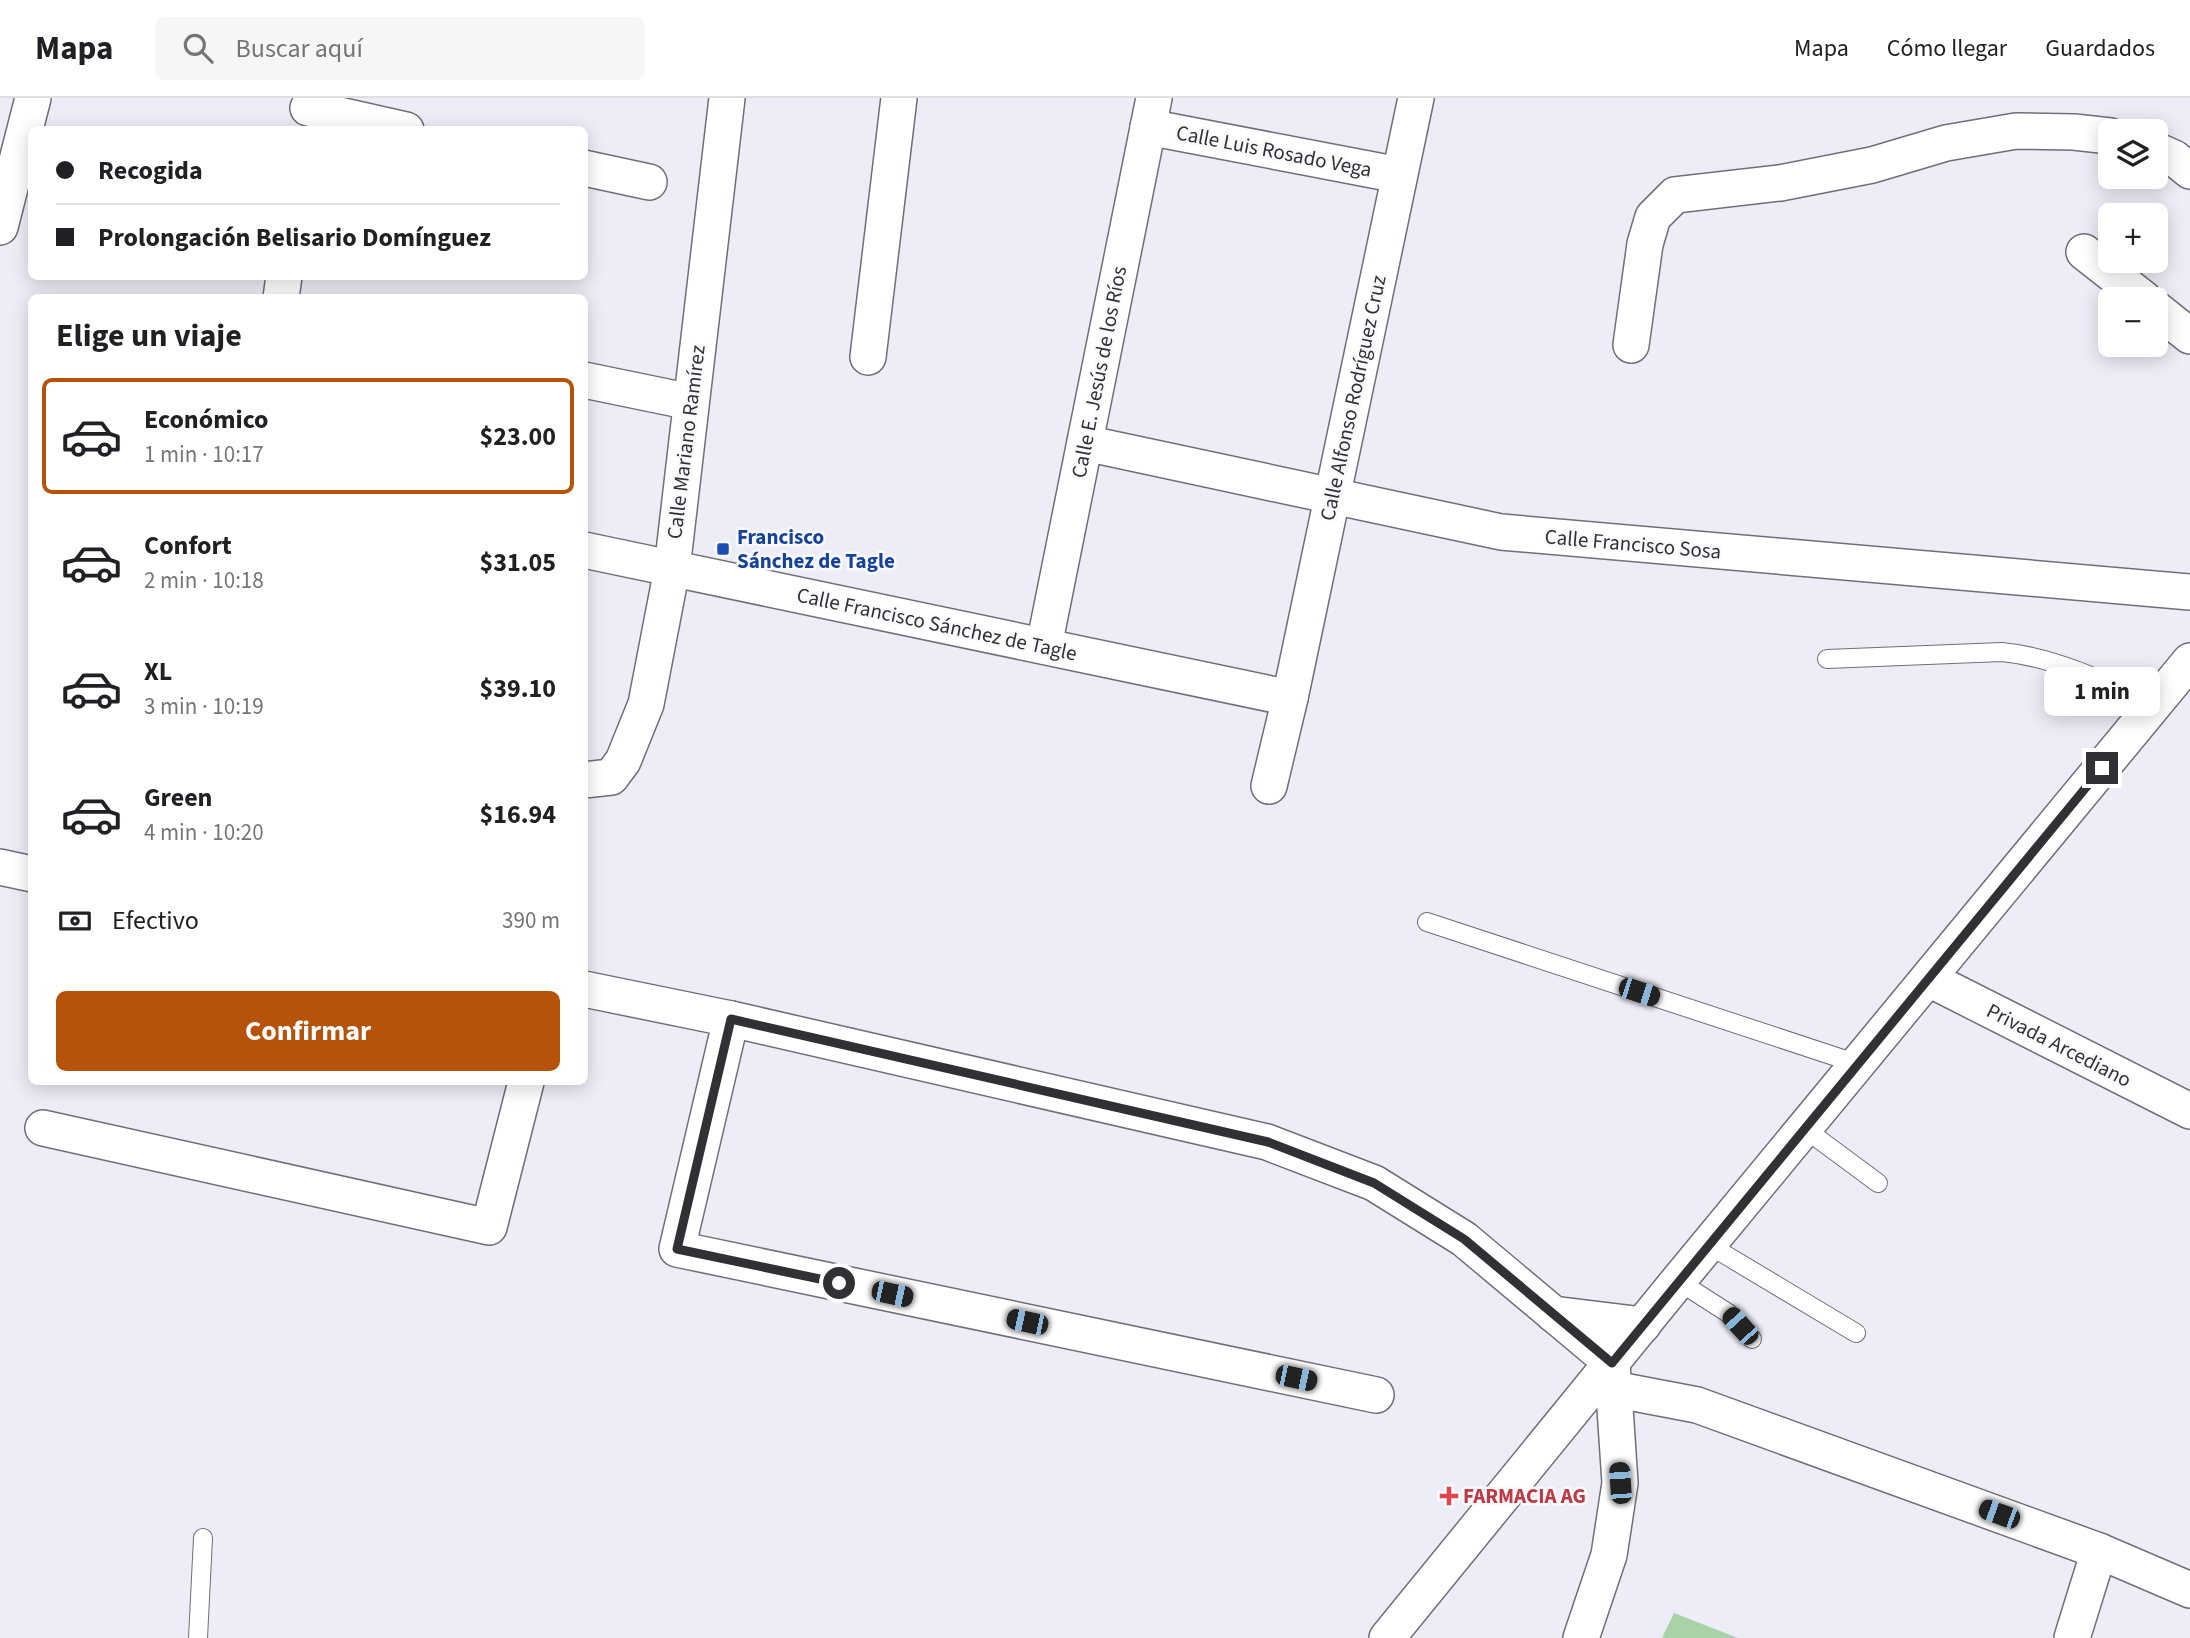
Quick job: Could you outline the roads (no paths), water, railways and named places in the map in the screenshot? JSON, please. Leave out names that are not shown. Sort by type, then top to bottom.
[{"type":"street","points":[[0,227],[33,98]]},
{"type":"street","name":"Calle Mariano Ramírez","points":[[598,779],[623,761],[646,704],[672,569],[727,98]]},
{"type":"street","points":[[868,358],[899,98]]},
{"type":"street","name":"Calle Alfonso Rodríguez Cruz","points":[[1269,786],[1290,698],[1416,98]]},
{"type":"street","points":[[307,112],[384,126]]},
{"type":"street","name":"Calle Luis Rosado Vega","points":[[1151,113],[1399,175]]},
{"type":"street","name":"Calle E. Jesús de los Ríos","points":[[1044,646],[1151,113]]},
{"type":"street","points":[[1631,345],[1645,244],[1653,217],[1675,195],[1780,183],[1872,165],[1946,143],[2016,131],[2098,135]]},
{"type":"street","points":[[2168,155],[2190,170]]},
{"type":"street","points":[[588,169],[649,182]]},
{"type":"street","points":[[2084,252],[2129,287]]},
{"type":"street","points":[[2168,318],[2190,335]]},
{"type":"street","points":[[588,381],[691,402]]},
{"type":"street","name":"Calle Francisco Sosa","points":[[1085,443],[1501,532],[2190,592]]},
{"type":"street","name":"Calle Francisco Sánchez de Tagle","points":[[588,551],[1290,698]]},
{"type":"street","points":[[1387,1638],[1613,1376],[1643,1325],[1678,1281],[2190,661]]},
{"type":"street","points":[[0,867],[28,873]]},
{"type":"street","name":"Privada Arcediano","points":[[1929,979],[2187,1102]]},
{"type":"street","points":[[588,990],[731,1019],[1268,1142],[1374,1183],[1464,1239],[1553,1314],[1613,1376],[2099,1551],[2190,1590]]},
{"type":"street","points":[[731,1019],[677,1249],[1376,1395]]},
{"type":"street","points":[[43,1128],[489,1227],[525,1085]]},
{"type":"street","points":[[1553,1314],[1643,1325]]},
{"type":"street","points":[[1581,1638],[1609,1555],[1620,1483],[1613,1376]]},
{"type":"street","points":[[2072,1638],[2099,1551]]},
{"type":"lane","points":[[1828,659],[2002,652],[2028,654],[2110,684],[2154,705]]},
{"type":"lane","points":[[1427,922],[1858,1064]]},
{"type":"lane","points":[[1805,1129],[1878,1183]]},
{"type":"lane","points":[[1709,1245],[1856,1333]]},
{"type":"lane","points":[[1678,1281],[1728,1313],[1752,1339]]},
{"type":"lane","points":[[198,1638],[203,1538]]},
{"type":"place","name":"Francisco Sánchez de Tagle","points":[[723,549]]},
{"type":"place","name":"FARMACIA AG","points":[[1449,1496]]}]
